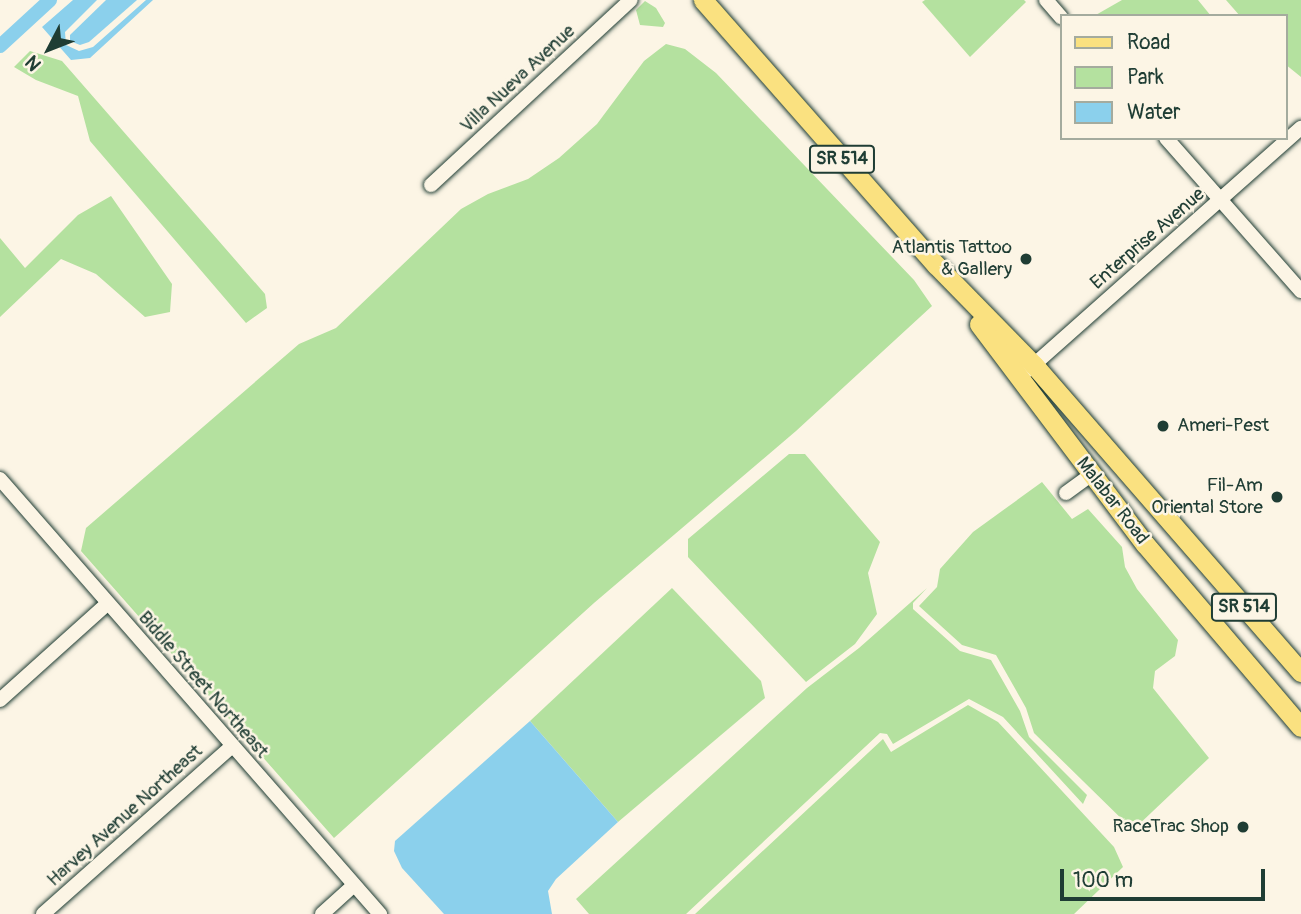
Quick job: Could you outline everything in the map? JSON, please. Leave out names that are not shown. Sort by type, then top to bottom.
[{"type":"main road","name":"Malabar Road","points":[[703,0],[936,265],[1026,372],[1186,542],[1301,672]]},
{"type":"main road","name":"Malabar Road","points":[[1026,372],[1091,475],[1301,727]]},
{"type":"main road","points":[[1091,475],[1108,469],[1116,471],[1170,532],[1186,542]]},
{"type":"street","name":"Villa Nueva Avenue","points":[[431,185],[631,0]]},
{"type":"street","points":[[1046,0],[1060,16]]},
{"type":"street","name":"Enterprise Avenue","points":[[1026,372],[1301,128]]},
{"type":"street","points":[[1168,140],[1301,290]]},
{"type":"street","points":[[1066,493],[1091,475]]},
{"type":"street","name":"Biddle Street Northeast","points":[[0,479],[380,914]]},
{"type":"street","points":[[0,700],[107,604]]},
{"type":"street","name":"Harvey Avenue Northeast","points":[[43,914],[232,747]]},
{"type":"street","points":[[322,914],[354,885]]},
{"type":"green space","points":[[1122,0],[1198,0],[1209,14],[1098,14]]},
{"type":"green space","points":[[1226,0],[1301,0],[1301,77],[1287,66],[1287,14],[1238,14]]},
{"type":"green space","points":[[645,1],[656,8],[665,23],[663,27],[640,25],[636,10]]},
{"type":"green space","points":[[922,2],[1026,2],[970,57]]},
{"type":"green space","points":[[666,44],[685,49],[716,73],[914,280],[932,306],[796,431],[594,603],[334,838],[81,551],[86,528],[299,344],[336,328],[461,209],[488,194],[528,179],[559,158],[597,124],[644,61]]},
{"type":"green space","points":[[30,51],[62,61],[265,294],[267,308],[246,323],[90,141],[78,96],[36,80],[14,67]]},
{"type":"green space","points":[[111,196],[172,284],[170,312],[145,317],[96,274],[61,259],[0,317],[0,238],[25,268],[78,215]]},
{"type":"green space","points":[[789,454],[805,454],[880,542],[868,573],[877,614],[855,644],[806,682],[688,557],[688,539]]},
{"type":"green space","points":[[1042,482],[1072,519],[1088,509],[1122,547],[1125,567],[1137,589],[1178,640],[1175,656],[1155,671],[1153,688],[1209,758],[1133,830],[1034,733],[1026,708],[996,655],[962,645],[919,606],[937,587],[940,569],[973,532]]},
{"type":"green space","points":[[672,588],[761,681],[765,698],[618,822],[530,721]]},
{"type":"green space","points":[[927,588],[913,603],[913,609],[960,651],[991,660],[1020,711],[1029,737],[1087,795],[1083,804],[1003,717],[969,699],[893,744],[887,734],[880,733],[686,914],[589,914],[576,899],[807,688],[859,648]]},
{"type":"green space","points":[[968,705],[998,722],[1114,847],[1123,867],[1074,914],[695,914],[883,739],[891,752]]},
{"type":"water","points":[[73,0],[97,0],[65,32],[66,45],[79,51],[93,47],[146,0],[153,0],[90,58],[71,60],[42,27]]},
{"type":"water","points":[[106,0],[137,0],[89,42],[80,45],[70,41],[70,35]]},
{"type":"water","points":[[530,721],[618,822],[556,879],[548,891],[552,914],[444,914],[402,868],[394,851],[395,841]]},
{"type":"waterway","points":[[0,46],[50,0]]},
{"type":"place","name":"Atlantis Tattoo & Gallery","points":[[1026,259]]},
{"type":"place","name":"Ameri-Pest","points":[[1163,426]]},
{"type":"place","name":"Fil-Am Oriental Store","points":[[1277,497]]},
{"type":"place","name":"RaceTrac Shop","points":[[1243,827]]}]
